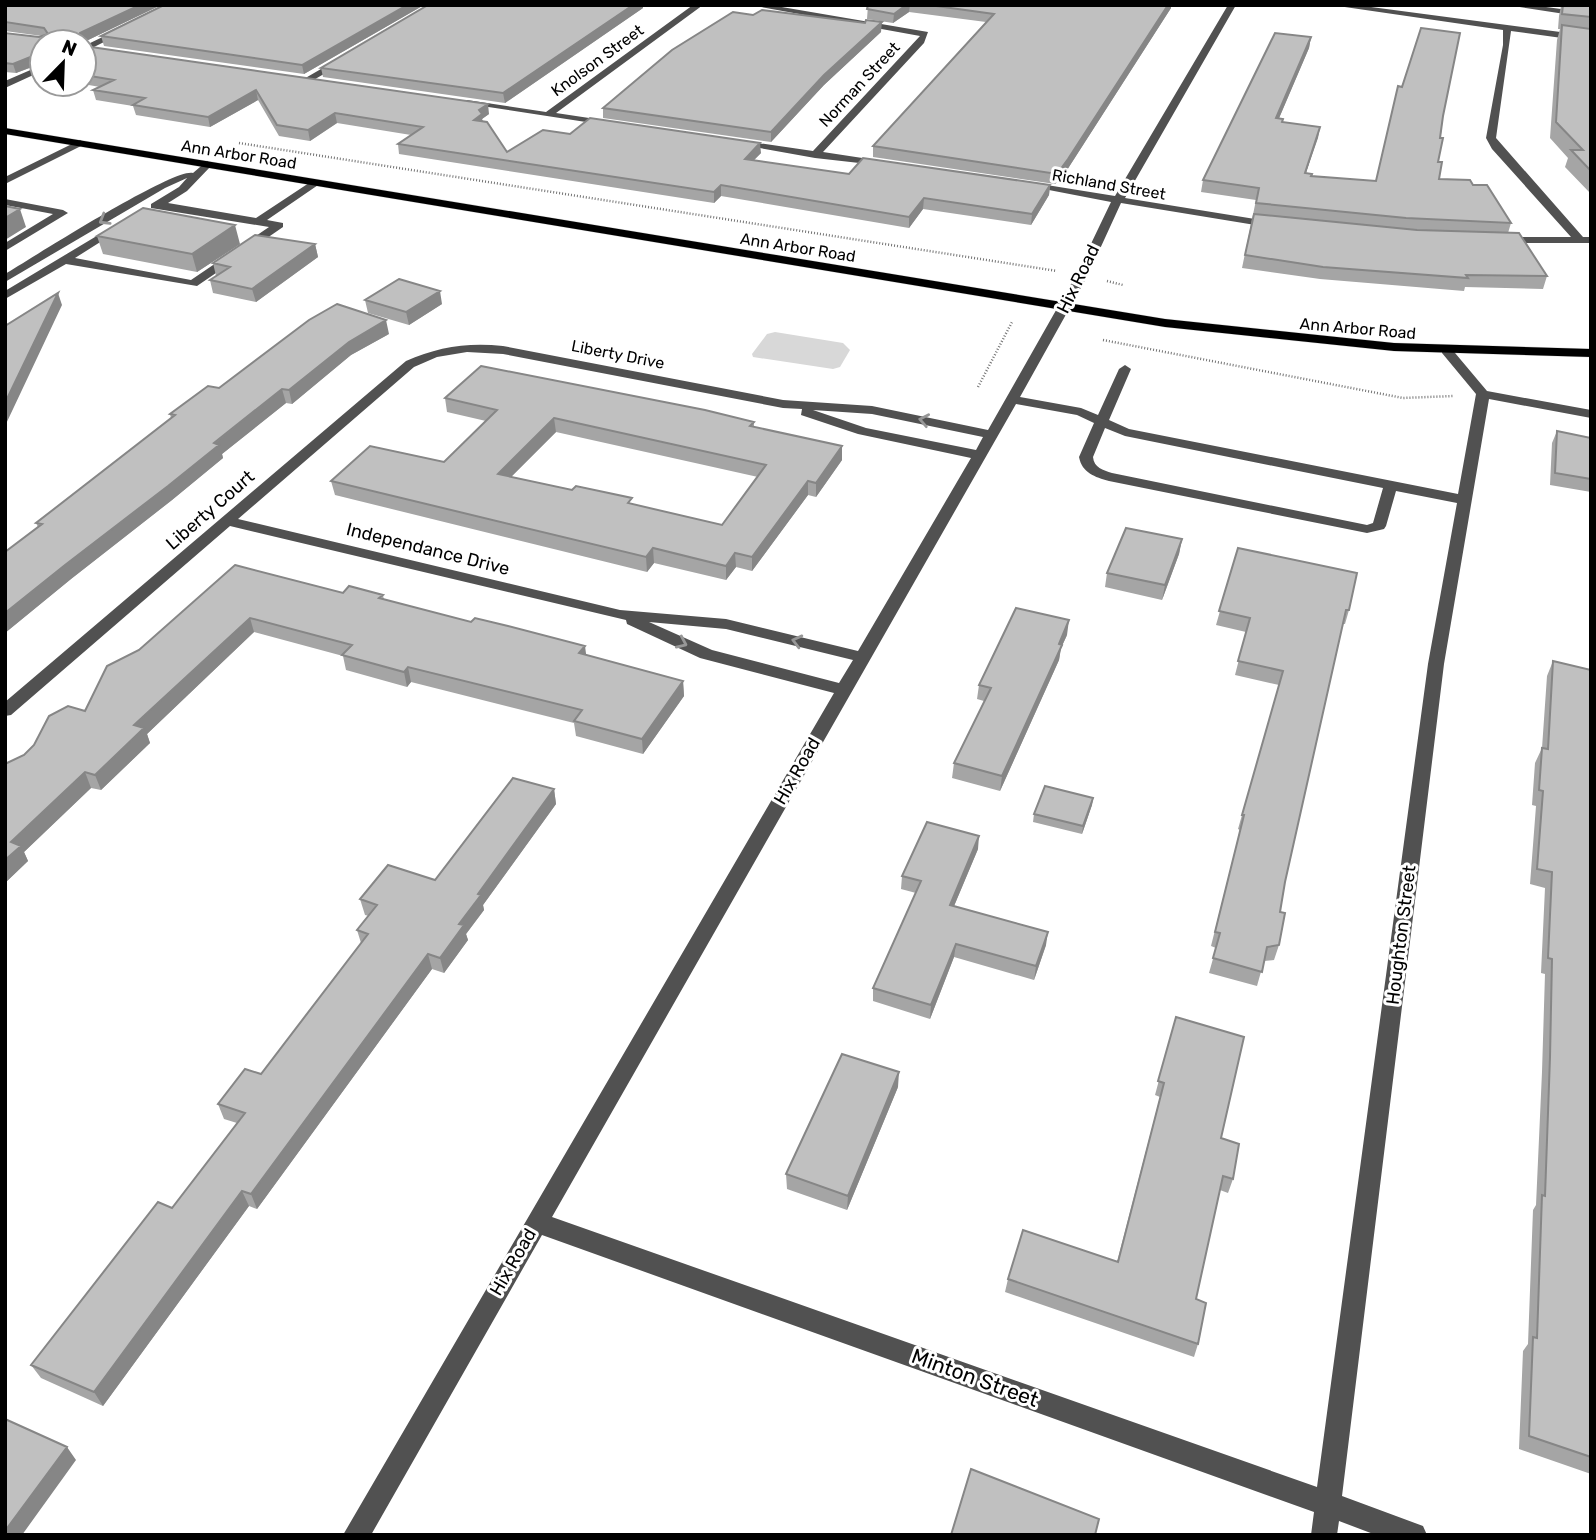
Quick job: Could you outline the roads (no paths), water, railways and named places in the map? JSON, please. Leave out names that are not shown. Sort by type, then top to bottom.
[{"type":"main road","name":"Ann Arbor Road","points":[[5,131],[1065,307],[1246,334],[1446,350],[1591,352]]},
{"type":"street","name":"Knolson Street","points":[[548,115],[699,5]]},
{"type":"street","name":"Norman Street","points":[[754,5],[925,34],[814,155]]},
{"type":"street","name":"Hix Road","points":[[356,1535],[1065,307],[1119,200],[1232,5]]},
{"type":"street","points":[[1335,5],[1591,39]]},
{"type":"street","points":[[1511,5],[1591,16]]},
{"type":"street","points":[[1507,28],[1507,45],[1491,138],[1496,147],[1585,240]]},
{"type":"street","points":[[98,42],[126,29]]},
{"type":"street","points":[[98,50],[105,51]]},
{"type":"street","points":[[307,80],[355,52]]},
{"type":"street","points":[[5,85],[28,74]]},
{"type":"street","points":[[293,78],[320,82]]},
{"type":"street","points":[[454,102],[614,125]]},
{"type":"street","points":[[721,141],[894,166]]},
{"type":"street","points":[[5,181],[80,143]]},
{"type":"street","points":[[5,279],[140,199],[207,164]]},
{"type":"street","points":[[147,211],[183,189],[207,164]]},
{"type":"street","points":[[258,222],[316,183]]},
{"type":"street","name":"Richland Street","points":[[1014,184],[1208,217],[1283,226]]},
{"type":"street","points":[[5,256],[193,284],[279,225],[140,199]]},
{"type":"street","points":[[5,202],[63,213],[5,248]]},
{"type":"street","points":[[5,296],[135,218]]},
{"type":"street","points":[[1484,239],[1585,240]]},
{"type":"street","name":"Liberty Drive","points":[[446,350],[483,347],[503,350],[783,404]]},
{"type":"street","name":"Liberty Court","points":[[5,711],[410,364],[446,350]]},
{"type":"street","points":[[1446,350],[1483,394],[1591,414]]},
{"type":"street","points":[[1125,369],[1101,421],[1086,464],[1091,470],[1110,477],[1367,529],[1379,526],[1391,485]]},
{"type":"street","name":"Houghton Street","points":[[1324,1535],[1436,664],[1483,394]]},
{"type":"street","points":[[1012,399],[1081,412],[1125,432],[1465,500]]},
{"type":"street","points":[[783,404],[872,410],[990,434]]},
{"type":"street","points":[[783,404],[863,431],[979,455]]},
{"type":"street","name":"Independance Drive","points":[[228,521],[620,615]]},
{"type":"street","points":[[620,615],[726,624],[863,657]]},
{"type":"street","points":[[620,615],[706,654],[844,690]]},
{"type":"street","name":"Minton Street","points":[[536,1222],[1414,1535]]}]
